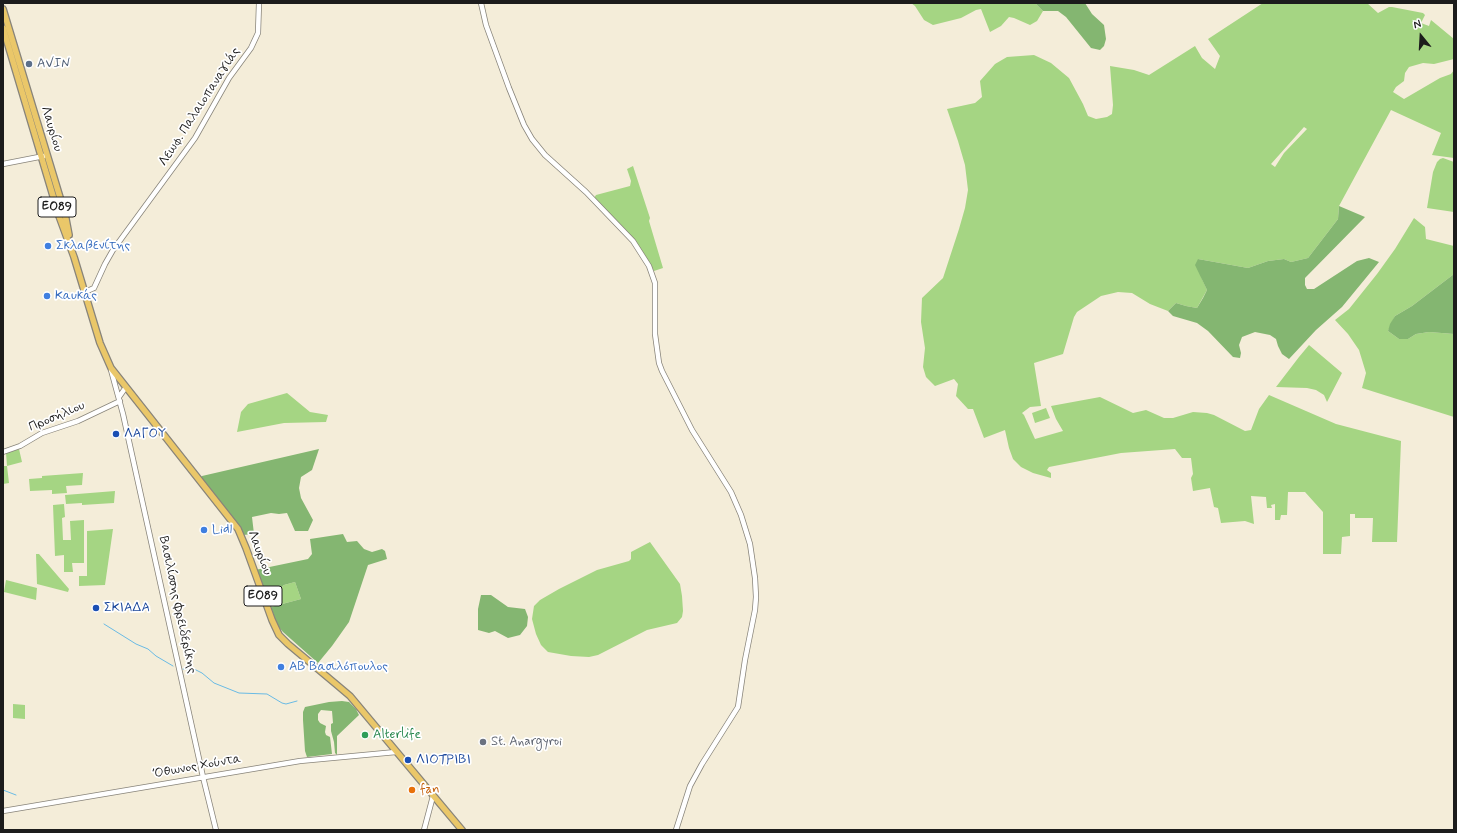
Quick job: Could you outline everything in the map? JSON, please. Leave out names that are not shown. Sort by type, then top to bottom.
[{"type":"main road","name":"Λαυρίου","points":[[3,9],[45,156],[59,216],[74,257],[102,349],[111,368],[238,529],[279,635],[344,690],[462,830]]},
{"type":"main road","name":"Λαυρίου","points":[[3,28],[45,156]]},
{"type":"street","name":"Λεωφ. Παλαιοπαναγιάς","points":[[85,292],[94,288],[104,264],[113,250],[196,138],[229,78],[251,48],[258,33],[259,3]]},
{"type":"street","points":[[481,3],[486,25],[517,110],[532,139],[545,155],[586,192],[633,241],[646,259],[653,273],[656,294],[654,334],[662,371],[692,430],[731,492],[748,536],[753,556],[756,578],[755,610],[748,636],[738,707],[690,786],[676,830]]},
{"type":"street","points":[[3,164],[45,156]]},
{"type":"street","name":"Βασιλίσσης Φρειδερίκης","points":[[111,368],[157,564],[203,777],[216,830]]},
{"type":"street","points":[[119,399],[126,387]]},
{"type":"street","name":"Προσήλιου","points":[[3,452],[23,444],[42,433],[78,421],[119,399]]},
{"type":"street","name":"Όθωνος Χούντα","points":[[3,811],[300,761],[396,752]]},
{"type":"street","points":[[424,830],[433,796]]},
{"type":"green space","points":[[911,3],[1035,3],[1043,11],[1037,21],[1030,25],[1009,17],[1001,26],[990,32],[981,9],[961,18],[933,25],[924,20],[915,6]]},
{"type":"green space","points":[[1035,3],[1085,3],[1092,14],[1104,25],[1106,39],[1104,46],[1100,50],[1091,48],[1066,17],[1058,11],[1043,11]]},
{"type":"green space","points":[[1263,3],[1367,3],[1378,13],[1392,7],[1423,13],[1425,15],[1421,23],[1429,26],[1431,20],[1454,39],[1454,59],[1434,64],[1423,63],[1409,67],[1405,73],[1404,81],[1396,87],[1393,92],[1404,99],[1440,78],[1451,74],[1454,70],[1454,158],[1432,155],[1441,133],[1391,110],[1339,206],[1338,219],[1308,258],[1291,262],[1284,259],[1268,261],[1248,268],[1198,259],[1202,279],[1207,290],[1197,308],[1176,303],[1168,311],[1150,304],[1132,293],[1118,292],[1101,296],[1077,312],[1074,317],[1063,354],[1034,363],[1041,406],[1030,407],[1022,413],[1035,439],[1063,431],[1051,406],[1100,397],[1133,413],[1146,410],[1164,418],[1173,418],[1193,412],[1207,413],[1245,431],[1251,430],[1259,409],[1269,395],[1336,424],[1401,441],[1397,542],[1372,542],[1373,518],[1355,518],[1355,514],[1350,514],[1350,536],[1342,537],[1341,554],[1323,554],[1323,512],[1305,492],[1288,492],[1287,515],[1281,515],[1280,520],[1275,520],[1275,504],[1271,505],[1272,508],[1267,508],[1266,497],[1251,496],[1254,524],[1245,521],[1221,523],[1218,508],[1214,507],[1210,488],[1193,491],[1191,478],[1193,474],[1191,458],[1182,458],[1175,449],[1121,453],[1049,467],[1047,470],[1051,473],[1051,478],[1033,473],[1021,467],[1013,459],[1005,430],[984,438],[973,409],[968,409],[956,396],[958,384],[954,379],[935,386],[926,377],[923,367],[925,348],[921,322],[922,298],[943,278],[965,208],[968,190],[965,165],[947,109],[975,103],[982,97],[980,81],[995,64],[1007,57],[1034,55],[1051,63],[1069,78],[1088,116],[1096,119],[1107,117],[1112,114],[1113,105],[1110,66],[1134,70],[1149,75],[1195,46],[1202,58],[1215,69],[1220,56],[1208,39]],"holes":[[[1304,127],[1307,129],[1284,153],[1275,167],[1271,164]]]},
{"type":"green space","points":[[1443,158],[1454,162],[1454,212],[1427,208],[1433,172],[1437,162]]},
{"type":"green space","points":[[633,166],[650,218],[649,221],[663,268],[654,271],[636,242],[594,198],[596,195],[630,186],[631,181],[627,169]]},
{"type":"green space","points":[[1339,206],[1365,217],[1305,278],[1305,285],[1307,289],[1314,289],[1357,261],[1369,258],[1379,262],[1342,307],[1316,330],[1289,359],[1282,354],[1276,339],[1270,335],[1255,332],[1242,337],[1239,345],[1241,353],[1240,358],[1233,357],[1208,331],[1197,323],[1173,316],[1168,311],[1176,303],[1197,308],[1203,298],[1207,290],[1195,265],[1198,259],[1248,268],[1268,261],[1284,259],[1291,262],[1308,258],[1338,219]]},
{"type":"green space","points":[[1414,218],[1425,227],[1426,239],[1454,246],[1454,274],[1412,306],[1395,316],[1388,331],[1399,339],[1408,339],[1416,334],[1429,332],[1454,334],[1454,417],[1362,388],[1366,373],[1359,350],[1348,334],[1335,320],[1349,309],[1377,274],[1395,249]]},
{"type":"green space","points":[[1454,274],[1454,334],[1429,332],[1416,334],[1408,339],[1399,339],[1388,331],[1395,316],[1412,306]]},
{"type":"green space","points":[[1309,345],[1342,373],[1327,402],[1324,395],[1316,390],[1307,388],[1276,387]]},
{"type":"green space","points":[[287,393],[310,412],[328,415],[326,422],[284,423],[237,432],[241,412],[248,404]]},
{"type":"green space","points":[[1046,408],[1050,418],[1035,423],[1032,413]]},
{"type":"green space","points":[[19,449],[22,462],[7,466],[6,453]]},
{"type":"green space","points":[[319,449],[312,470],[301,477],[299,488],[301,498],[313,520],[308,531],[295,531],[287,513],[271,513],[252,517],[254,534],[243,535],[200,478],[202,476]]},
{"type":"green space","points":[[3,466],[7,466],[9,483],[3,484]]},
{"type":"green space","points":[[83,473],[82,485],[66,486],[67,493],[52,494],[52,490],[30,491],[29,479],[42,478],[42,476]]},
{"type":"green space","points":[[115,491],[114,503],[82,505],[82,503],[66,504],[65,495]]},
{"type":"green space","points":[[64,504],[65,517],[62,518],[63,540],[71,540],[70,521],[84,520],[84,563],[72,563],[73,572],[64,572],[64,555],[55,556],[53,505]]},
{"type":"green space","points":[[113,529],[105,585],[79,586],[79,576],[87,576],[87,531]]},
{"type":"green space","points":[[343,534],[347,542],[357,541],[364,549],[372,552],[382,549],[385,551],[387,559],[368,565],[349,622],[318,663],[277,625],[271,607],[301,599],[295,582],[284,585],[266,598],[255,570],[308,559],[312,554],[310,539]]},
{"type":"green space","points":[[650,542],[680,584],[683,611],[682,617],[677,623],[647,630],[598,655],[589,657],[571,656],[548,652],[541,645],[536,634],[532,619],[534,606],[540,600],[559,589],[597,570],[629,561],[631,559],[631,552]]},
{"type":"green space","points":[[36,554],[39,554],[69,589],[68,592],[37,584]]},
{"type":"green space","points":[[6,580],[37,588],[36,600],[4,592]]},
{"type":"green space","points":[[295,582],[301,599],[271,607],[266,598],[284,585]]},
{"type":"green space","points":[[481,595],[491,595],[508,607],[525,609],[528,617],[527,626],[520,635],[508,638],[495,631],[489,633],[478,630],[478,609]]},
{"type":"green space","points":[[342,701],[349,702],[356,709],[359,715],[337,736],[337,755],[335,753],[331,731],[331,724],[333,723],[332,711],[321,710],[318,714],[318,720],[326,726],[325,732],[326,735],[330,737],[332,754],[307,757],[305,751],[303,720],[303,712],[305,707]]},
{"type":"green space","points":[[13,704],[25,705],[25,719],[13,718]]},
{"type":"waterway","points":[[104,624],[136,644],[148,649],[156,656],[173,666]]},
{"type":"waterway","points":[[183,669],[194,669],[202,673],[214,683],[239,693],[267,694],[286,704],[297,701]]},
{"type":"waterway","points":[[3,790],[16,795]]},
{"type":"place","name":"AVIN","points":[[29,64]]},
{"type":"place","name":"Σκλαβενίτης","points":[[48,246]]},
{"type":"place","name":"Καυκάς","points":[[47,296]]},
{"type":"place","name":"ΛΑΓΟΥ","points":[[116,434]]},
{"type":"place","name":"Lidl","points":[[204,530]]},
{"type":"place","name":"ΣΚΙΑΔΑ","points":[[96,608]]},
{"type":"place","name":"ΑΒ Βασιλόπουλος","points":[[281,667]]},
{"type":"place","name":"Alterlife","points":[[365,735]]},
{"type":"place","name":"St. Anargyroi","points":[[483,742]]},
{"type":"place","name":"ΛΙΟΤΡΙΒΙ","points":[[408,760]]},
{"type":"place","name":"fan","points":[[412,790]]}]
